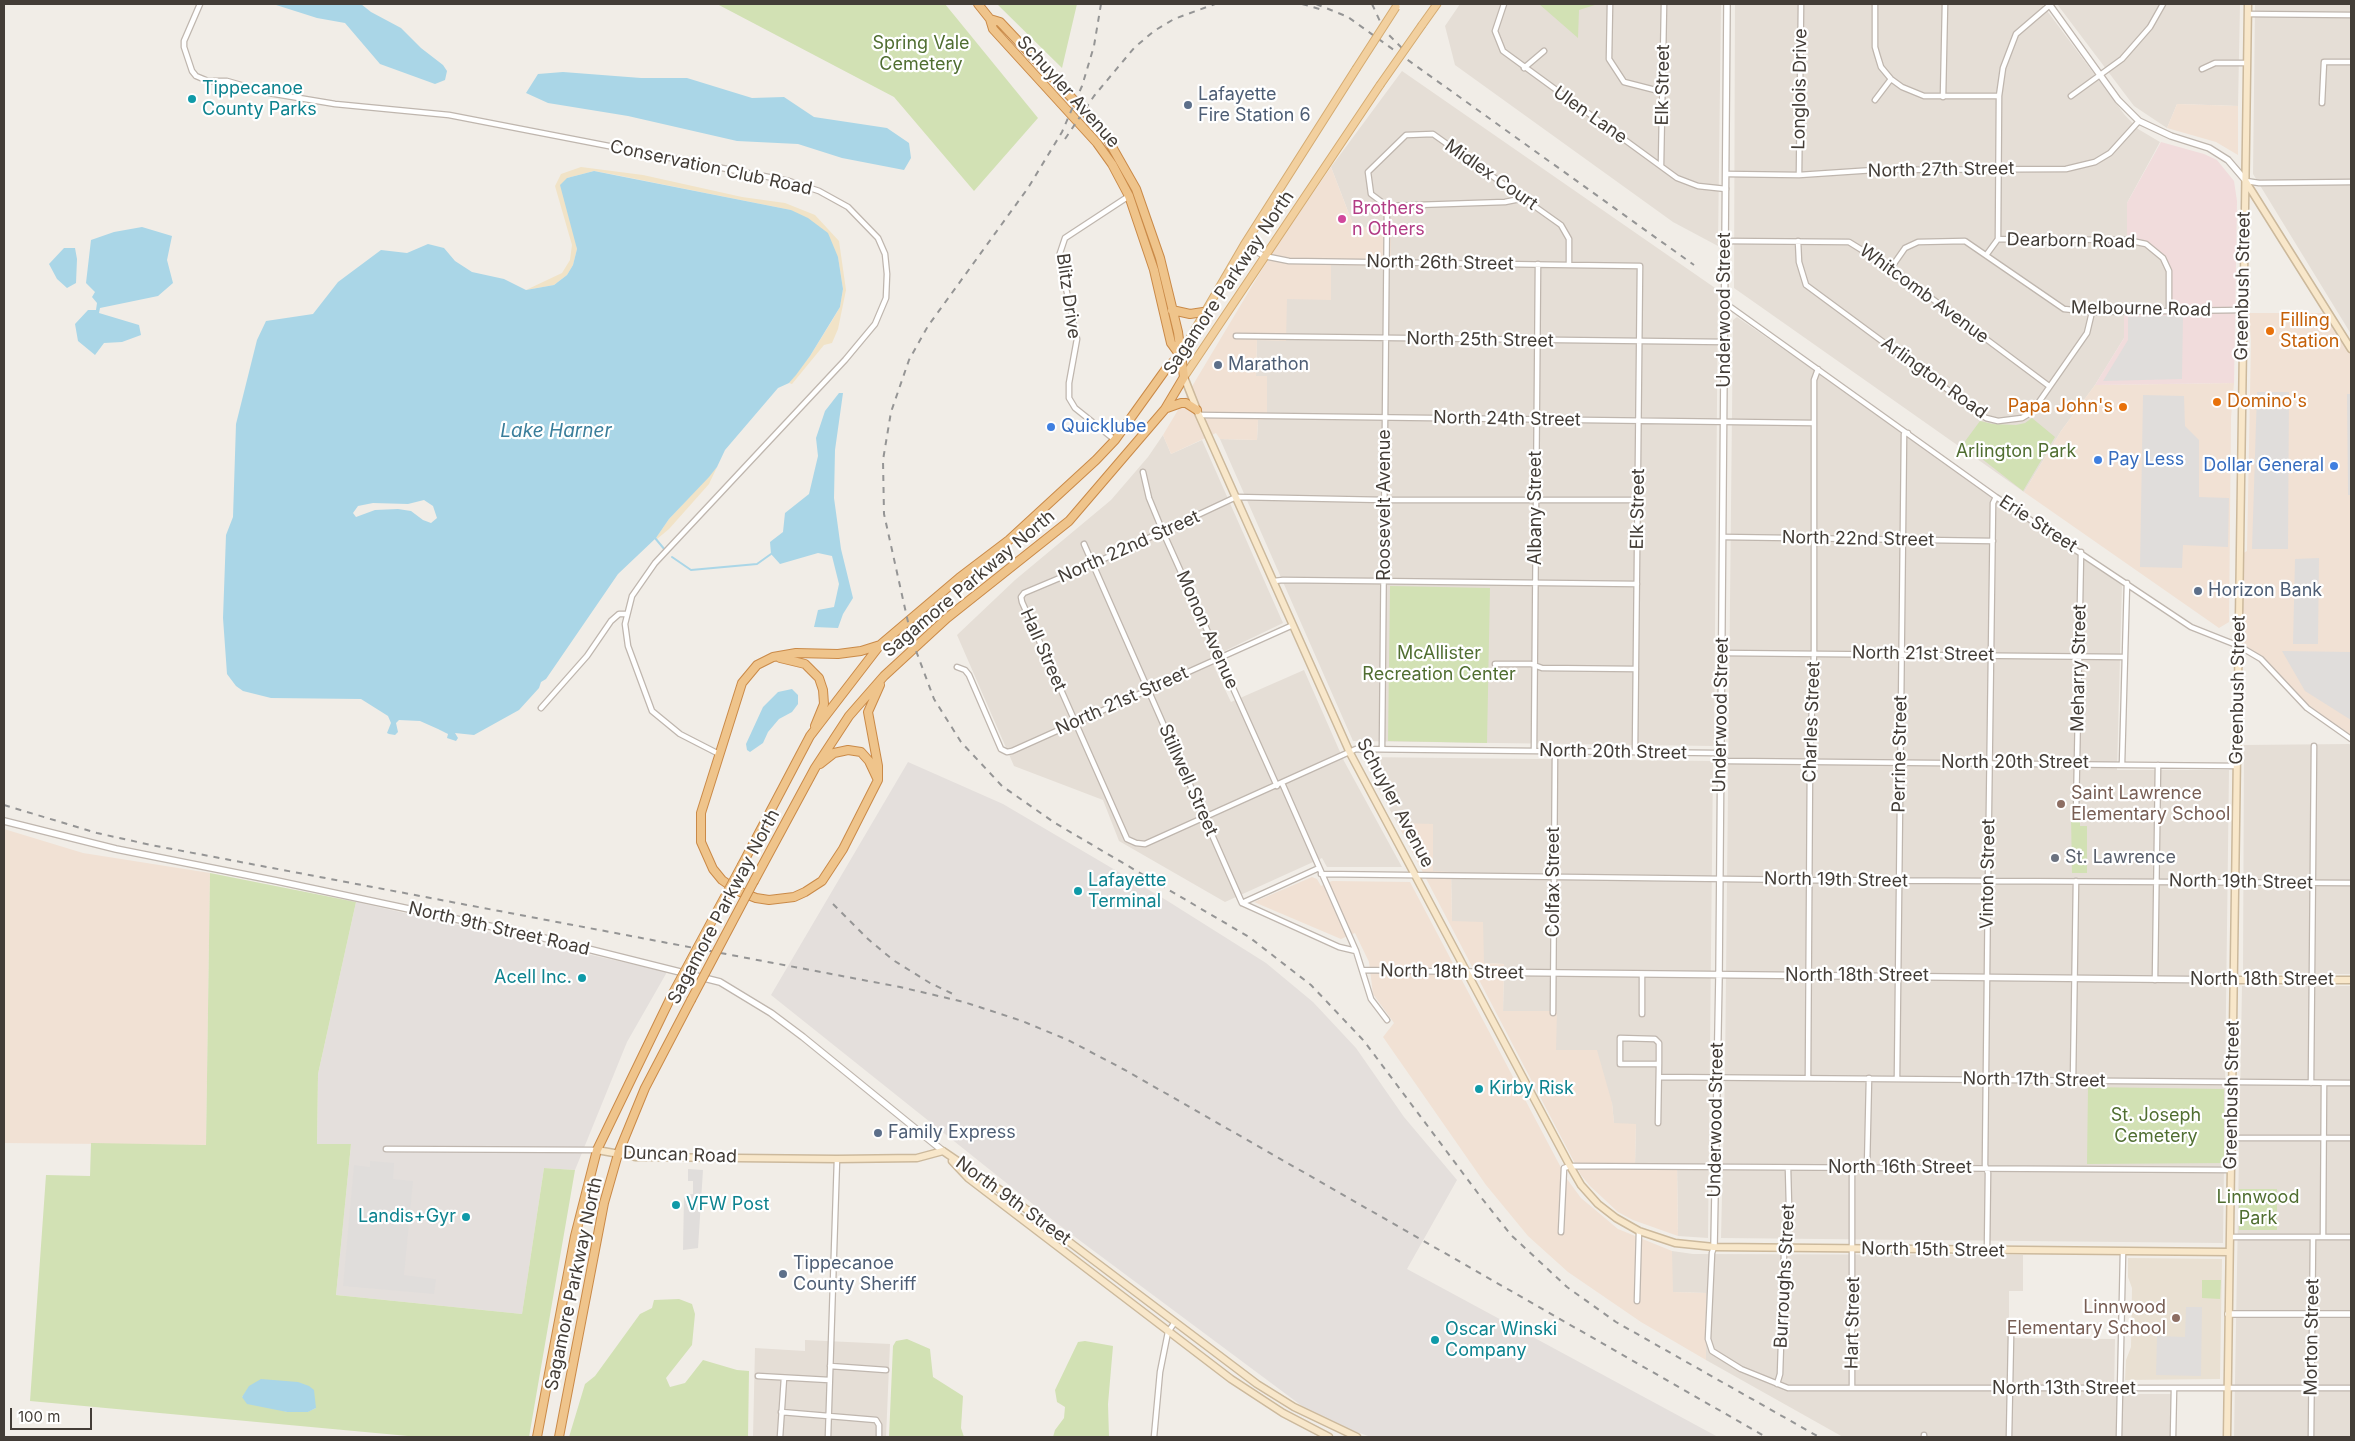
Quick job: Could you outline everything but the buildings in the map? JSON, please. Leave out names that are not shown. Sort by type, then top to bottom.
[{"type":"highway","name":"Schuyler Avenue","points":[[978,4],[990,20],[993,30],[1097,142],[1112,164],[1128,196],[1154,270],[1171,344],[1180,355]]},
{"type":"highway","name":"Schuyler Avenue","points":[[990,20],[1000,22],[1103,131],[1136,189],[1160,258],[1178,332],[1184,377]]},
{"type":"highway","points":[[1172,310],[1190,314],[1204,312]]},
{"type":"highway","name":"Sagamore Parkway North","points":[[537,1437],[575,1236],[597,1150],[672,995],[810,736],[880,645],[959,578],[1009,540],[1096,460],[1114,440],[1166,369],[1180,355]]},
{"type":"highway","name":"Sagamore Parkway North","points":[[559,1437],[604,1203],[618,1154],[645,1088],[815,768],[849,716],[884,676],[947,618],[1068,521],[1165,409],[1184,377]]},
{"type":"highway","points":[[1165,409],[1181,403],[1198,412]]},
{"type":"highway","points":[[880,645],[861,651],[838,654],[796,653],[773,657],[757,665],[742,683],[701,813],[701,842],[713,869],[722,880],[738,891],[756,898],[769,900],[794,897],[822,881],[844,849],[878,780],[878,766],[868,712],[884,676]]},
{"type":"highway","points":[[773,657],[804,664],[818,678],[823,690],[824,704],[810,736]]},
{"type":"highway","points":[[815,768],[834,753],[848,750],[861,752],[869,761],[878,780]]},
{"type":"main road","name":"Sagamore Parkway North","points":[[1184,377],[1380,85],[1438,4]]},
{"type":"main road","name":"Greenbush Street","points":[[2227,1437],[2248,4]]},
{"type":"main road","name":"Sagamore Parkway North","points":[[1180,355],[1244,245],[1397,5]]},
{"type":"main road","points":[[2246,181],[2351,349]]},
{"type":"main road","name":"Schuyler Avenue","points":[[1184,377],[1350,753],[1570,1166],[1581,1185],[1598,1204],[1616,1218],[1639,1231]]},
{"type":"main road","name":"North 18th Street","points":[[2234,980],[2351,980]]},
{"type":"main road","name":"Duncan Road","points":[[597,1150],[636,1157],[837,1159],[917,1158],[943,1151]]},
{"type":"main road","name":"North 9th Street","points":[[943,1151],[1006,1194],[1272,1394],[1347,1435],[1357,1437]]},
{"type":"main road","name":"North 9th Street","points":[[943,1151],[968,1178],[1168,1332],[1257,1397],[1329,1437]]},
{"type":"main road","name":"North 15th Street","points":[[1639,1231],[1675,1243],[1714,1247],[2230,1252]]},
{"type":"street","name":"Conservation Club Road","points":[[200,4],[186,34],[184,47],[192,71],[196,76],[208,81],[227,81],[269,93],[335,104],[443,114],[789,181],[819,191],[848,207],[878,238],[885,254],[887,274],[886,298],[875,324],[846,360],[655,563],[632,596],[625,624],[628,646],[652,711],[680,734],[719,754]]},
{"type":"street","name":"Ulen Lane","points":[[1504,4],[1495,31],[1504,51],[1524,68],[1677,178],[1698,186],[1726,189]]},
{"type":"street","points":[[1610,4],[1609,59],[1624,82],[1663,92]]},
{"type":"street","name":"Elk Street","points":[[1661,165],[1664,4]]},
{"type":"street","name":"Underwood Street","points":[[1727,4],[1719,976],[1714,1247],[1712,1253],[1708,1339],[1712,1351],[1741,1368],[1777,1384]]},
{"type":"street","name":"Longlois Drive","points":[[1800,175],[1802,4]]},
{"type":"street","points":[[1875,4],[1875,47],[1882,66],[1890,78],[1910,92],[1924,96],[1999,96]]},
{"type":"street","points":[[1943,97],[1945,4]]},
{"type":"street","points":[[1998,239],[1999,96],[2003,68],[2016,34],[2050,4],[2118,100],[2139,121],[2172,136],[2209,148],[2228,160],[2246,181],[2351,182]]},
{"type":"street","points":[[2071,96],[2122,60],[2138,43],[2163,4]]},
{"type":"street","points":[[2248,14],[2351,15]]},
{"type":"street","points":[[1524,68],[1544,51]]},
{"type":"street","points":[[2322,103],[2324,62],[2351,62]]},
{"type":"street","points":[[2202,69],[2215,63],[2247,63]]},
{"type":"street","points":[[1875,100],[1890,78]]},
{"type":"street","name":"North 27th Street","points":[[1727,174],[1800,175],[1874,170],[2066,169],[2095,162],[2110,153],[2139,121]]},
{"type":"street","name":"Midlex Court","points":[[1387,206],[1371,194],[1368,172],[1406,135],[1433,134],[1525,198],[1565,230],[1569,239],[1569,265]]},
{"type":"street","name":"Blitz Drive","points":[[1114,440],[1075,408],[1069,398],[1077,339],[1059,256],[1065,238],[1128,196]]},
{"type":"street","points":[[1387,261],[1387,206],[1505,202],[1525,198]]},
{"type":"street","name":"Dearborn Road","points":[[1987,254],[1998,239],[2127,240],[2146,244],[2163,258],[2169,271],[2169,310]]},
{"type":"street","name":"Whitcomb Avenue","points":[[1725,241],[1849,242],[1891,268],[2049,386]]},
{"type":"street","name":"Arlington Road","points":[[1798,241],[1799,262],[1806,285],[1986,418],[1998,421],[2022,418],[2032,412],[2087,333],[2092,312]]},
{"type":"street","name":"Melbourne Road","points":[[1891,268],[1905,248],[1918,242],[1965,241],[1987,254],[2064,309],[2092,312],[2243,310]]},
{"type":"street","name":"North 26th Street","points":[[1244,245],[1275,260],[1303,262],[1387,261],[1640,266]]},
{"type":"street","name":"Roosevelt Avenue","points":[[1382,748],[1387,261]]},
{"type":"street","name":"Albany Street","points":[[1534,751],[1538,264]]},
{"type":"street","name":"Elk Street","points":[[1635,752],[1640,266]]},
{"type":"street","name":"Erie Street","points":[[1725,303],[1996,497],[2191,627],[2239,646],[2261,659],[2306,708],[2351,739]]},
{"type":"street","name":"North 25th Street","points":[[1236,336],[1725,342]]},
{"type":"street","name":"Charles Street","points":[[1808,1077],[1810,761],[1814,652],[1814,380],[1818,369]]},
{"type":"street","name":"North 24th Street","points":[[1198,412],[1386,418],[1814,423]]},
{"type":"street","name":"Perrine Street","points":[[1897,1078],[1902,540],[1904,434],[1908,433]]},
{"type":"street","name":"Monon Avenue","points":[[1143,472],[1149,498],[1219,659],[1356,951],[1371,999],[1387,1020]]},
{"type":"street","points":[[1236,497],[1385,500],[1638,500]]},
{"type":"street","name":"North 22nd Street","points":[[1021,597],[1024,593],[1093,564],[1236,497]]},
{"type":"street","name":"Vinton Street","points":[[1987,1251],[1985,1164],[1992,503],[1996,497]]},
{"type":"street","name":"North 22nd Street","points":[[1723,538],[1993,541]]},
{"type":"street","name":"Stillwell Street","points":[[1084,544],[1242,903]]},
{"type":"street","name":"Meharry Street","points":[[2076,814],[2081,552]]},
{"type":"street","points":[[1274,582],[1637,584]]},
{"type":"street","points":[[2122,764],[2127,583]]},
{"type":"street","name":"Hall Street","points":[[1021,597],[1127,839]]},
{"type":"street","points":[[541,708],[587,656],[612,621],[619,614],[627,614]]},
{"type":"street","name":"North 21st Street","points":[[957,667],[965,670],[969,675],[1001,749],[1006,752],[1293,625]]},
{"type":"street","name":"North 21st Street","points":[[1722,653],[1814,652],[2124,657]]},
{"type":"street","points":[[1495,664],[1531,664],[1535,667],[1636,669]]},
{"type":"street","points":[[2311,1083],[2314,746]]},
{"type":"street","name":"North 20th Street","points":[[1127,839],[1145,844],[1356,749],[1715,753],[1727,761],[2237,766]]},
{"type":"street","name":"Colfax Street","points":[[1553,1013],[1555,752]]},
{"type":"street","points":[[2155,980],[2158,765]]},
{"type":"street","name":"North 9th Street Road","points":[[4,821],[116,850],[277,880],[536,936],[720,982],[787,1025],[943,1151]]},
{"type":"street","name":"North 19th Street","points":[[1242,903],[1320,871],[1554,877],[1809,880],[2351,883]]},
{"type":"street","points":[[2072,1080],[2076,881]]},
{"type":"street","points":[[1242,903],[1339,946],[1356,951]]},
{"type":"street","name":"North 18th Street","points":[[1363,970],[1719,976],[2234,980]]},
{"type":"street","points":[[1642,974],[1642,1014]]},
{"type":"street","points":[[1658,1123],[1659,1077],[1659,1064],[1659,1043],[1655,1039],[1620,1038],[1620,1064],[1659,1064]]},
{"type":"street","name":"North 17th Street","points":[[1659,1077],[2351,1083]]},
{"type":"street","points":[[1867,1168],[1869,1078]]},
{"type":"street","points":[[2323,1237],[2324,1083]]},
{"type":"street","points":[[2231,1138],[2351,1138]]},
{"type":"street","name":"Duncan Road","points":[[386,1148],[597,1150]]},
{"type":"street","points":[[828,1437],[837,1159]]},
{"type":"street","points":[[1561,1232],[1564,1168],[1570,1166]]},
{"type":"street","name":"North 16th Street","points":[[1570,1166],[2231,1170]]},
{"type":"street","name":"Burroughs Street","points":[[1777,1384],[1780,1374],[1785,1248],[1787,1241],[1788,1168]]},
{"type":"street","name":"Hart Street","points":[[1852,1168],[1852,1388]]},
{"type":"street","points":[[1637,1302],[1639,1231]]},
{"type":"street","points":[[2230,1237],[2351,1237]]},
{"type":"street","name":"Morton Street","points":[[2311,1437],[2313,1237]]},
{"type":"street","points":[[2119,1437],[2123,1252]]},
{"type":"street","points":[[2228,1314],[2351,1314]]},
{"type":"street","points":[[1154,1437],[1160,1372],[1168,1332],[1175,1322]]},
{"type":"street","points":[[2009,1437],[2011,1336]]},
{"type":"street","points":[[830,1366],[886,1370]]},
{"type":"street","points":[[758,1376],[829,1380]]},
{"type":"street","points":[[780,1437],[784,1378]]},
{"type":"street","name":"North 13th Street","points":[[1777,1384],[1788,1388],[2351,1388]]},
{"type":"street","points":[[2173,1437],[2174,1389]]},
{"type":"street","points":[[781,1412],[876,1420],[880,1425],[879,1437]]},
{"type":"shaded area","points":[[1460,4],[1721,4],[1718,246],[1673,222],[1455,65],[1445,26]]},
{"type":"shaded area","points":[[1735,4],[2042,4],[2124,114],[2138,129],[2160,142],[2127,203],[2154,248],[2165,261],[2169,271],[2169,310],[2124,311],[2124,338],[2095,385],[2061,431],[2024,492],[1734,288]]},
{"type":"shaded area","points":[[2057,4],[2240,4],[2238,106],[2177,104],[2167,128],[2134,106]]},
{"type":"shaded area","points":[[2255,4],[2351,4],[2351,334],[2253,174]]},
{"type":"shaded area","points":[[1402,71],[1718,290],[1714,746],[1353,741],[1220,439],[1257,440],[1258,419],[1267,419],[1267,377],[1256,376],[1257,340],[1287,299],[1331,265],[1354,227],[1331,167]]},
{"type":"shaded area","points":[[2177,104],[2238,106],[2238,155],[2216,142],[2167,128]]},
{"type":"shaded area","points":[[2161,142],[2204,154],[2217,160],[2234,181],[2237,201],[2234,383],[2095,385],[2124,338],[2124,311],[2168,310],[2169,271],[2165,261],[2154,248],[2127,240],[2127,203]]},
{"type":"shaded area","points":[[1331,167],[1354,227],[1391,228],[1391,266],[1331,265],[1331,300],[1287,299],[1286,341],[1257,340],[1256,376],[1267,376],[1267,419],[1258,420],[1257,440],[1220,439],[1216,433],[1171,454],[1163,435],[1276,246]]},
{"type":"shaded area","points":[[2249,313],[2329,313],[2351,349],[2351,739],[2307,708],[2261,659],[2239,646],[2240,555],[2247,551],[2251,341]]},
{"type":"shaded area","points":[[2183,315],[2182,379],[2103,381],[2128,340],[2128,317]]},
{"type":"shaded area","points":[[1737,317],[2122,583],[2117,770],[2229,770],[2223,1243],[1721,1238],[1725,1071],[1733,320]]},
{"type":"shaded area","points":[[2234,383],[2231,418],[2229,622],[2219,628],[2024,492],[2061,431],[2095,385]]},
{"type":"shaded area","points":[[2257,392],[2289,392],[2288,549],[2252,549]]},
{"type":"shaded area","points":[[2347,394],[2351,394],[2351,495],[2348,495]]},
{"type":"shaded area","points":[[2143,395],[2184,396],[2185,426],[2199,440],[2199,497],[2229,498],[2228,547],[2183,545],[2182,568],[2140,567]]},
{"type":"shaded area","points":[[1163,435],[1171,454],[1202,440],[1283,623],[1210,658],[1231,702],[1304,670],[1344,761],[1402,867],[1327,867],[1322,858],[1225,902],[1119,841],[1103,800],[1014,766],[957,635],[1015,580],[1111,500],[1148,457]]},
{"type":"shaded area","points":[[2319,558],[2318,644],[2293,644],[2295,559]]},
{"type":"shaded area","points":[[2282,651],[2351,652],[2351,720],[2305,691]]},
{"type":"shaded area","points":[[2244,745],[2351,745],[2351,974],[2243,974]]},
{"type":"shaded area","points":[[1362,757],[1713,761],[1708,1238],[1678,1236],[1677,1164],[1635,1164],[1636,1124],[1614,1124],[1612,1103],[1556,1051],[1556,1011],[1503,1012],[1504,964],[1484,963],[1452,921],[1451,872],[1433,872],[1433,825],[1397,823]]},
{"type":"shaded area","points":[[908,762],[1003,804],[1166,900],[1266,963],[1313,1002],[1356,1048],[1404,1117],[1457,1180],[1407,1269],[1718,1437],[1371,1437],[1348,1429],[1306,1409],[1059,1225],[771,995]]},
{"type":"shaded area","points":[[1397,823],[1433,824],[1433,871],[1451,872],[1452,921],[1483,922],[1484,963],[1504,964],[1503,1011],[1557,1011],[1556,1050],[1597,1050],[1612,1103],[1614,1123],[1636,1124],[1635,1164],[1677,1164],[1678,1236],[1633,1220],[1618,1212],[1581,1175]]},
{"type":"shaded area","points":[[4,829],[83,853],[210,873],[206,1145],[4,1143]]},
{"type":"shaded area","points":[[1312,877],[1317,879],[1321,886],[1332,881],[1410,882],[1567,1179],[1581,1198],[1618,1229],[1672,1251],[1673,1292],[1706,1293],[1706,1360],[1641,1322],[1568,1272],[1528,1236],[1486,1185],[1383,1037],[1394,1023],[1373,994],[1369,962],[1355,933],[1341,939],[1254,902]]},
{"type":"shaded area","points":[[356,902],[667,972],[627,1042],[575,1170],[544,1168],[522,1314],[336,1295],[351,1144],[317,1145],[318,1074]]},
{"type":"shaded area","points":[[2242,986],[2351,986],[2351,1437],[2234,1437]]},
{"type":"shaded area","points":[[370,1161],[394,1163],[393,1179],[413,1181],[404,1275],[436,1279],[434,1294],[343,1286],[354,1165],[370,1167]]},
{"type":"shaded area","points":[[688,1169],[703,1170],[698,1248],[683,1250],[684,1195],[693,1194],[693,1181],[688,1181]]},
{"type":"shaded area","points":[[1672,1251],[1693,1254],[2023,1255],[2023,1291],[2009,1291],[2009,1338],[2115,1339],[2114,1394],[2172,1394],[2171,1437],[1843,1437],[1706,1360],[1706,1293],[1672,1292]]},
{"type":"shaded area","points":[[2128,1258],[2222,1259],[2220,1379],[2125,1380],[2126,1360],[2131,1347],[2132,1288],[2128,1277]]},
{"type":"shaded area","points":[[2186,1307],[2202,1307],[2201,1376],[2156,1375],[2157,1336],[2185,1337]]},
{"type":"shaded area","points":[[805,1340],[890,1344],[886,1437],[753,1437],[755,1348],[805,1351]]},
{"type":"green space","name":"Spring Vale Cemetery","points":[[717,4],[945,4],[1038,118],[974,191],[894,97]]},
{"type":"green space","points":[[997,4],[1077,4],[1062,68]]},
{"type":"green space","points":[[1539,4],[1598,4],[1579,10],[1578,38]]},
{"type":"green space","name":"Arlington Park","points":[[2032,418],[2055,437],[2023,491],[1963,444],[1980,421],[1993,424],[2016,425],[2025,423]]},
{"type":"green space","name":"McAllister Recreation Center","points":[[1390,586],[1490,588],[1487,743],[1388,741]]},
{"type":"green space","points":[[2071,816],[2080,817],[2080,826],[2087,826],[2087,873],[2072,873]]},
{"type":"green space","points":[[210,873],[356,902],[318,1074],[317,1144],[351,1144],[336,1295],[522,1314],[544,1168],[575,1170],[529,1437],[419,1437],[30,1401],[46,1175],[90,1176],[91,1143],[206,1145]],"holes":[[[247,1391],[316,1408],[307,1412],[287,1412],[242,1397]]]},
{"type":"green space","name":"St. Joseph Cemetery","points":[[2088,1087],[2224,1089],[2224,1163],[2087,1164]]},
{"type":"green space","name":"Linnwood Park","points":[[2239,1189],[2277,1189],[2277,1230],[2239,1230]]},
{"type":"green space","points":[[2202,1280],[2221,1280],[2220,1299],[2202,1298]]},
{"type":"green space","points":[[679,1299],[692,1304],[695,1314],[692,1345],[666,1378],[670,1387],[685,1383],[703,1360],[737,1370],[749,1371],[748,1437],[569,1437],[585,1384],[595,1376],[640,1314],[652,1308],[654,1300]]},
{"type":"green space","points":[[907,1339],[930,1349],[933,1377],[963,1396],[961,1428],[964,1437],[889,1437],[893,1346],[896,1341]]},
{"type":"green space","points":[[1085,1341],[1113,1346],[1108,1404],[1109,1437],[1053,1437],[1055,1430],[1064,1418],[1065,1407],[1057,1402],[1055,1390],[1078,1342]]},
{"type":"sand","points":[[581,167],[643,175],[742,197],[785,203],[815,215],[839,241],[846,290],[838,329],[832,343],[824,345],[792,384],[789,383],[810,356],[840,307],[843,289],[838,257],[791,210],[594,171],[567,178],[577,249],[573,265],[567,275],[554,285],[526,290],[562,273],[570,260],[572,245],[555,186],[561,174]]},
{"type":"sand","points":[[717,467],[709,484],[669,529],[657,539],[669,519]]},
{"type":"water","points":[[273,4],[361,4],[371,12],[401,28],[421,48],[443,65],[447,71],[445,80],[435,84],[380,64],[345,23],[317,18]]},
{"type":"water","points":[[563,72],[641,78],[687,78],[752,98],[784,97],[814,117],[887,128],[909,143],[911,158],[904,170],[842,158],[798,144],[737,141],[628,116],[548,103],[526,93],[538,74]]},
{"type":"water","name":"Lake Harner","points":[[594,171],[791,210],[808,218],[828,233],[838,257],[843,289],[840,307],[796,375],[789,383],[778,388],[725,450],[717,467],[709,477],[669,519],[656,538],[618,574],[546,679],[541,682],[539,688],[519,710],[474,735],[455,733],[458,738],[456,741],[447,738],[448,734],[420,721],[399,720],[396,723],[398,732],[395,735],[389,734],[387,733],[391,723],[388,716],[361,699],[271,698],[243,691],[236,686],[227,674],[223,618],[226,535],[233,517],[236,424],[257,340],[266,321],[313,314],[338,282],[381,250],[407,253],[428,244],[444,248],[455,261],[472,272],[504,279],[526,290],[554,285],[567,275],[573,265],[577,249],[560,185],[567,178]],"holes":[[[424,500],[433,506],[437,518],[431,523],[423,520],[411,511],[398,509],[375,510],[356,517],[353,513],[358,506],[373,503],[408,504]]]},
{"type":"water","points":[[142,227],[172,236],[167,260],[173,283],[158,296],[100,308],[99,313],[139,325],[141,335],[122,342],[104,343],[95,355],[78,341],[75,324],[88,310],[96,310],[97,303],[92,297],[95,292],[86,283],[91,240],[114,232]]},
{"type":"water","points":[[64,248],[75,248],[77,259],[76,283],[67,288],[57,279],[49,264]]},
{"type":"water","points":[[839,393],[843,393],[835,450],[834,498],[841,549],[853,598],[843,614],[838,628],[814,627],[818,610],[834,607],[839,584],[832,556],[818,553],[780,564],[771,554],[770,542],[783,532],[785,513],[809,494],[818,456],[816,438],[825,411]]},
{"type":"water","points":[[792,689],[798,695],[798,704],[792,712],[779,719],[768,732],[763,743],[750,752],[747,750],[746,744],[763,707],[778,692]]},
{"type":"water","points":[[261,1379],[298,1382],[309,1386],[314,1390],[316,1408],[308,1412],[287,1412],[247,1404],[242,1397],[249,1386]]},
{"type":"waterway","points":[[655,538],[665,550]]},
{"type":"waterway","points":[[672,557],[691,570],[757,564],[771,554]]},
{"type":"railway","points":[[1101,4],[1094,46],[1082,86],[1062,132],[1028,188],[928,326],[909,360],[891,412],[883,460],[884,514],[912,640],[934,699],[961,742],[1002,786],[1055,823],[1249,937],[1311,985],[1364,1041],[1511,1235],[1567,1287],[1616,1322],[1819,1437]]},
{"type":"railway","points":[[1065,139],[1094,96],[1134,48],[1154,31],[1174,19],[1215,4]]},
{"type":"railway","points":[[1302,4],[1323,10]]},
{"type":"railway","points":[[1316,4],[1348,17],[1694,265]]},
{"type":"railway","points":[[1372,4],[1384,30],[1402,48]]},
{"type":"railway","points":[[4,805],[97,833],[151,845],[900,987],[964,1002],[1022,1021],[1068,1040],[1125,1070],[1766,1437]]},
{"type":"railway","points":[[833,904],[868,939],[893,960],[930,983],[953,994]]},
{"type":"place","name":"Tippecanoe County Parks","points":[[192,99]]},
{"type":"place","name":"Lafayette Fire Station 6","points":[[1188,105]]},
{"type":"place","name":"Brothers n Others","points":[[1342,219]]},
{"type":"place","name":"Filling Station","points":[[2270,331]]},
{"type":"place","name":"Marathon","points":[[1218,365]]},
{"type":"place","name":"Domino's","points":[[2217,402]]},
{"type":"place","name":"Papa John's","points":[[2123,407]]},
{"type":"place","name":"Quicklube","points":[[1051,427]]},
{"type":"place","name":"Pay Less","points":[[2098,460]]},
{"type":"place","name":"Dollar General","points":[[2334,466]]},
{"type":"place","name":"Horizon Bank","points":[[2198,591]]},
{"type":"place","name":"Saint Lawrence Elementary School","points":[[2061,804]]},
{"type":"place","name":"St. Lawrence","points":[[2055,858]]},
{"type":"place","name":"Lafayette Terminal","points":[[1078,891]]},
{"type":"place","name":"Acell Inc.","points":[[582,978]]},
{"type":"place","name":"Kirby Risk","points":[[1479,1089]]},
{"type":"place","name":"Family Express","points":[[878,1133]]},
{"type":"place","name":"VFW Post","points":[[676,1205]]},
{"type":"place","name":"Landis+Gyr","points":[[466,1217]]},
{"type":"place","name":"Tippecanoe County Sheriff","points":[[783,1274]]},
{"type":"place","name":"Linnwood Elementary School","points":[[2176,1318]]},
{"type":"place","name":"Oscar Winski Company","points":[[1435,1340]]}]
